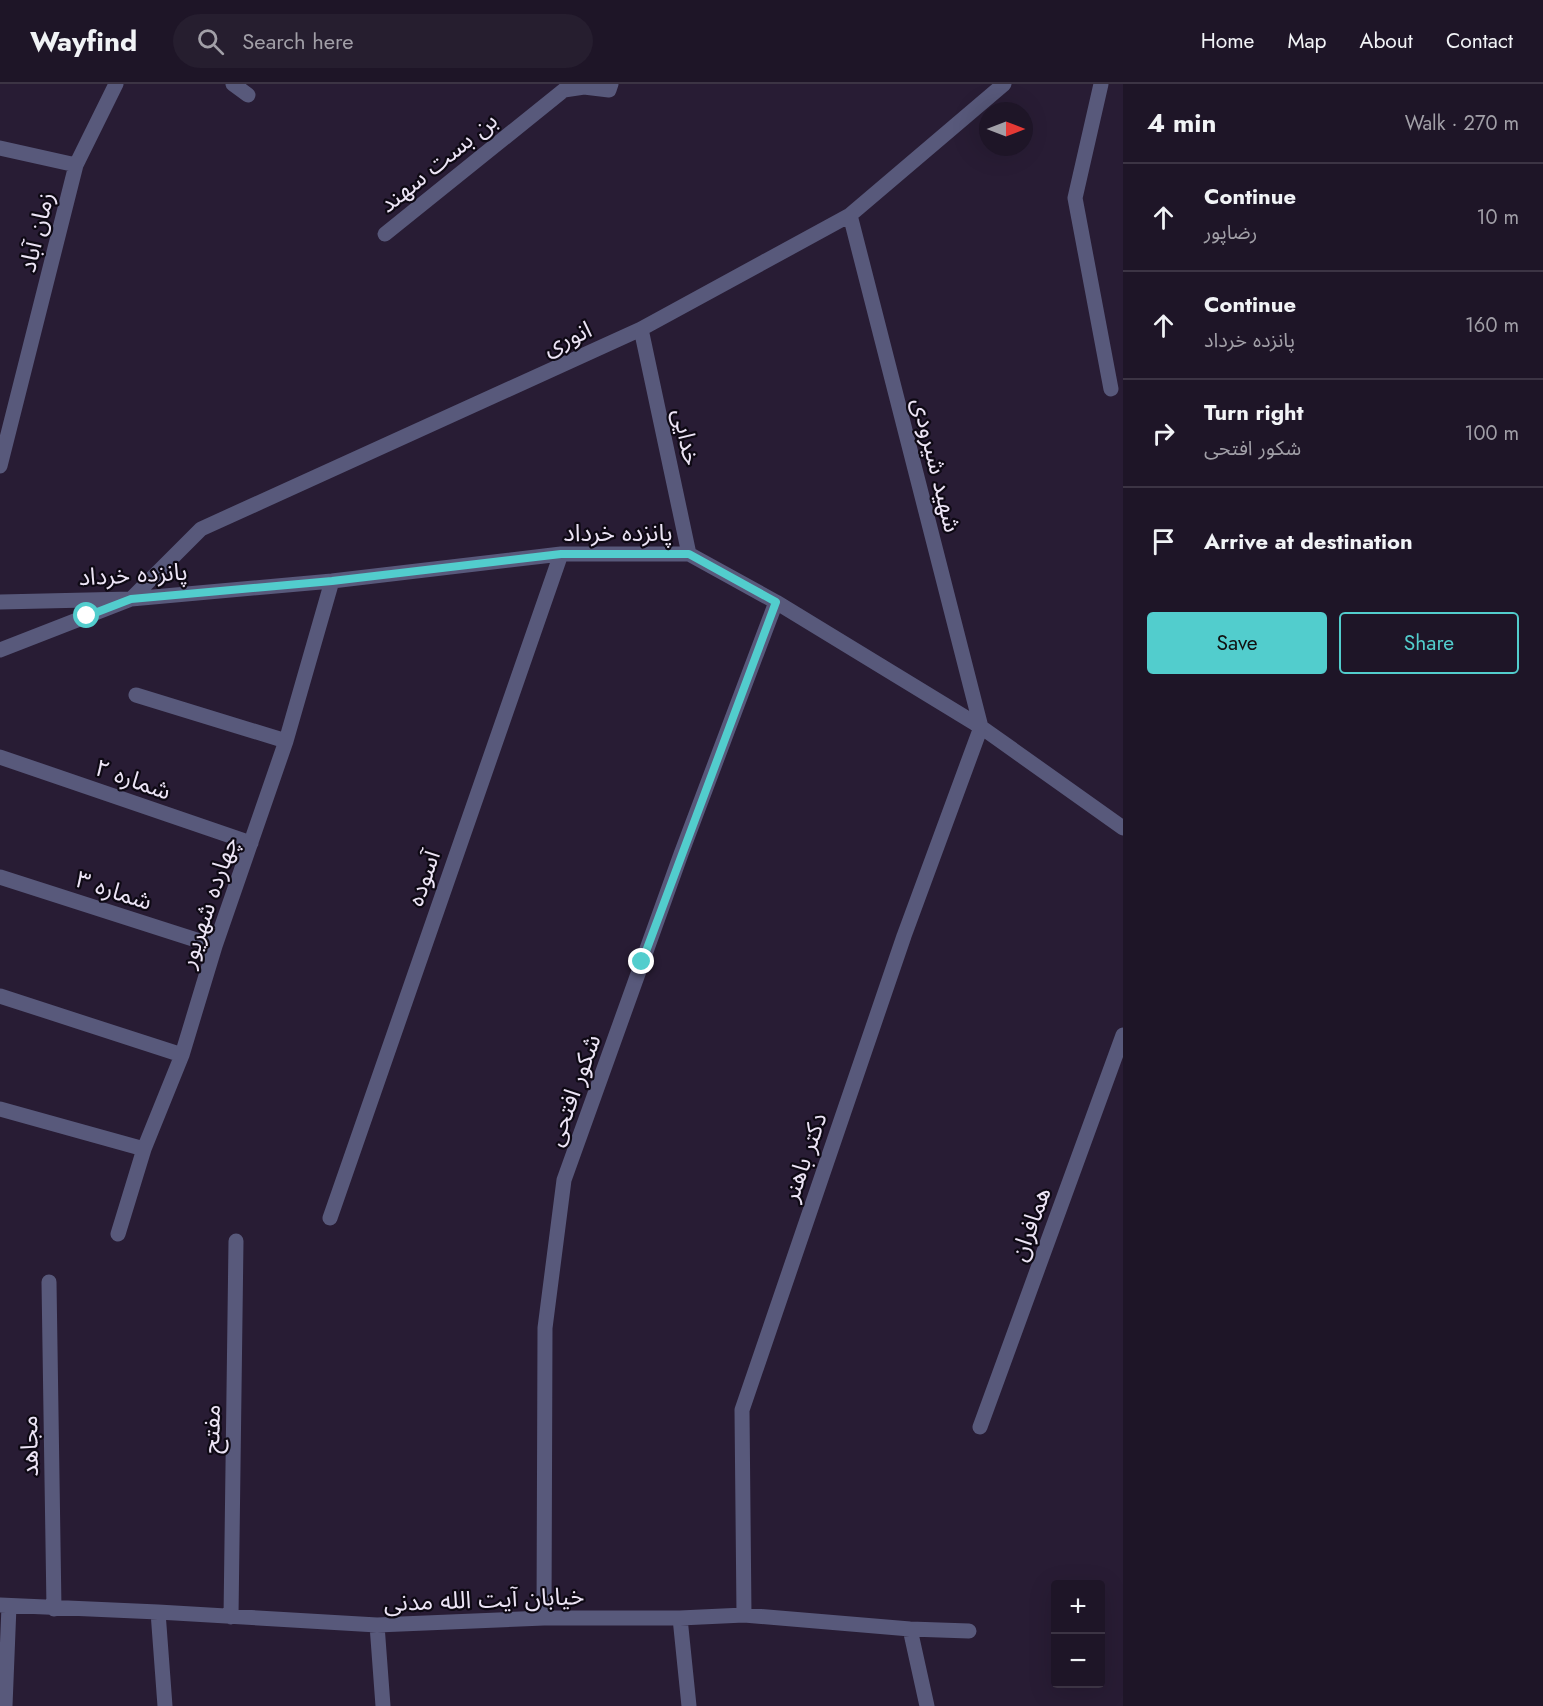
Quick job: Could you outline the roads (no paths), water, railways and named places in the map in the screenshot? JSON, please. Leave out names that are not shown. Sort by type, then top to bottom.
[{"type":"street","name":"زمان آباد","points":[[0,466],[76,165],[116,84]]},
{"type":"street","points":[[233,84],[248,95]]},
{"type":"street","name":"بن بست سهند","points":[[385,234],[564,90],[584,87],[609,90],[611,84]]},
{"type":"street","name":"انوری","points":[[131,599],[201,529],[641,329],[850,214],[1004,84]]},
{"type":"street","points":[[1101,84],[1075,198],[1111,389]]},
{"type":"street","points":[[0,148],[76,165]]},
{"type":"street","name":"شهید شیرودی","points":[[850,214],[981,727]]},
{"type":"street","name":"خدایی","points":[[641,329],[689,554]]},
{"type":"street","name":"پانزده خرداد","points":[[0,602],[131,599],[332,581],[561,554],[689,554],[776,602],[981,727],[1123,828]]},
{"type":"street","name":"آسوده","points":[[330,1218],[561,554]]},
{"type":"street","name":"چهارده شهریور","points":[[118,1234],[144,1149],[182,1055],[215,946],[286,741],[332,581]]},
{"type":"street","points":[[0,650],[131,599]]},
{"type":"street","name":"شکور افتحی","points":[[544,1618],[545,1328],[564,1180],[681,854],[776,602]]},
{"type":"street","points":[[136,695],[286,741]]},
{"type":"street","name":"دکتر باهنر","points":[[744,1615],[742,1410],[904,936],[981,727]]},
{"type":"street","name":"شماره ۲","points":[[0,757],[251,843]]},
{"type":"street","name":"شماره ۳","points":[[0,877],[215,946]]},
{"type":"street","points":[[0,996],[182,1055]]},
{"type":"street","name":"همافران","points":[[980,1427],[1123,1035]]},
{"type":"street","points":[[0,1109],[144,1149]]},
{"type":"street","name":"مفتح","points":[[231,1617],[236,1241]]},
{"type":"street","name":"مجاهد","points":[[49,1282],[54,1609]]},
{"type":"street","points":[[5,1606],[5,1706]]},
{"type":"street","name":"خیابان آیت الله مدنی","points":[[5,1606],[158,1612],[376,1625],[544,1618],[680,1618],[744,1615],[910,1629],[969,1631]]},
{"type":"street","points":[[158,1612],[165,1706]]},
{"type":"street","points":[[680,1618],[689,1706]]},
{"type":"street","points":[[376,1625],[383,1706]]},
{"type":"street","points":[[910,1629],[927,1706]]}]
